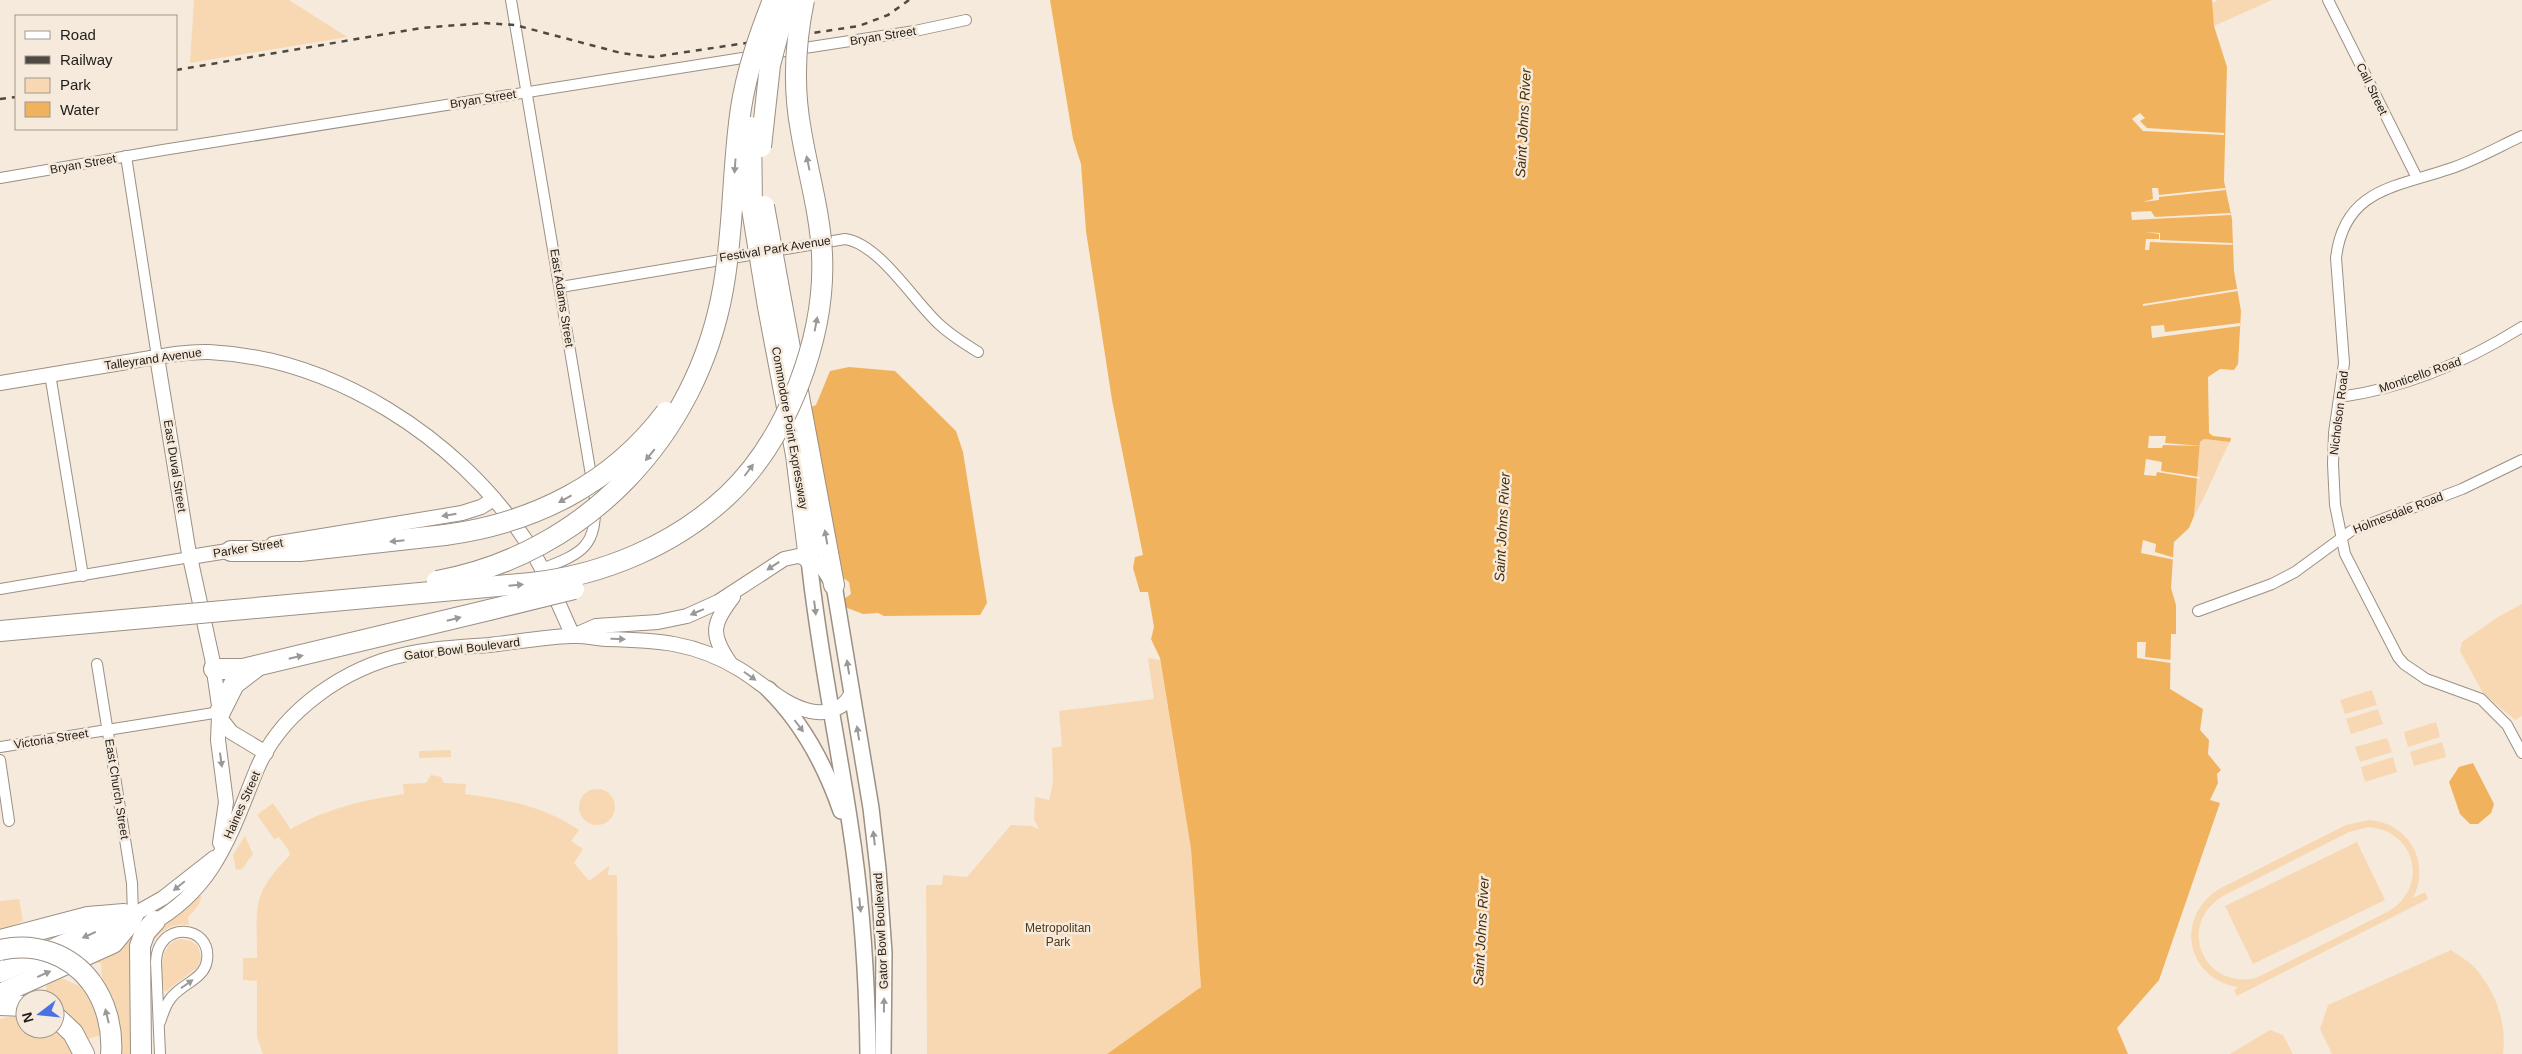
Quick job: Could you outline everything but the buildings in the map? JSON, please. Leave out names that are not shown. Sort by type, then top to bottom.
[{"type":"highway","points":[[0,631],[430,582],[500,564],[547,541],[584,518],[611,495],[642,464],[664,437],[684,403],[702,366],[721,301],[729,243],[741,106],[753,51],[774,0]]},
{"type":"highway","name":"Commodore Point Expressway","points":[[774,0],[757,74],[750,150],[753,226],[775,306],[834,585]]},
{"type":"highway","name":"Commodore Point Expressway","points":[[787,0],[768,76],[762,124],[761,161],[764,209],[775,306],[810,559]]},
{"type":"highway","points":[[214,670],[236,670],[263,665],[590,585],[634,569],[661,555],[692,533],[729,494],[763,450],[790,403],[806,363],[818,314],[822,267],[820,228],[801,132],[796,87],[797,47],[804,0]]},
{"type":"highway","points":[[231,551],[300,551],[445,535],[491,527],[534,514],[574,494],[615,465],[646,437],[681,390],[705,346],[721,301]]},
{"type":"highway","points":[[0,622],[167,612],[531,583],[573,577],[613,565],[652,547],[699,518],[729,494]]},
{"type":"highway","points":[[220,712],[234,684],[250,671],[263,665]]},
{"type":"highway","points":[[0,940],[88,917],[114,914],[133,915]]},
{"type":"highway","points":[[0,994],[113,943],[128,926],[133,915]]},
{"type":"highway","points":[[0,972],[133,915]]},
{"type":"highway","points":[[141,1054],[140,946],[145,932],[155,921]]},
{"type":"highway","points":[[0,950],[26,947],[53,953],[75,965],[91,982],[106,1010],[111,1054]]},
{"type":"highway","points":[[0,1005],[15,1006]]},
{"type":"highway","points":[[65,1025],[73,1033],[84,1054]]},
{"type":"main road","points":[[810,559],[824,569],[834,585]]},
{"type":"main road","name":"Commodore Point Expressway","points":[[810,559],[819,642],[855,857]]},
{"type":"main road","name":"Commodore Point Expressway","points":[[834,585],[870,808]]},
{"type":"main road","points":[[768,689],[797,723],[822,761],[838,802],[855,857]]},
{"type":"main road","name":"Gator Bowl Boulevard","points":[[870,808],[884,953],[883,1054]]},
{"type":"main road","name":"Gator Bowl Boulevard","points":[[855,857],[864,951],[868,1054]]},
{"type":"street","name":"East Adams Street","points":[[511,0],[561,287],[593,487],[594,525],[589,543],[580,552],[542,569]]},
{"type":"street","name":"Call Street","points":[[2328,0],[2417,178]]},
{"type":"street","name":"Bryan Street","points":[[0,178],[126,156],[904,33],[966,20]]},
{"type":"street","name":"Nicholson Road","points":[[2522,136],[2450,169],[2385,189],[2359,206],[2345,226],[2340,237],[2336,258],[2344,363],[2334,433],[2333,464],[2335,506],[2345,554],[2398,657],[2420,676],[2471,694],[2490,706],[2507,724],[2522,753]]},
{"type":"street","name":"East Duval Street","points":[[126,156],[190,557],[214,670],[220,712],[224,724],[231,732],[266,753]]},
{"type":"street","name":"Festival Park Avenue","points":[[561,287],[845,238],[862,245],[907,286],[940,325],[978,352]]},
{"type":"street","name":"Monticello Road","points":[[2340,397],[2368,393],[2435,372],[2461,362],[2522,327]]},
{"type":"street","name":"Talleyrand Avenue","points":[[0,383],[157,357],[208,352],[241,356],[322,378],[358,394],[418,428],[452,455],[494,498],[523,536],[542,569],[573,636]]},
{"type":"street","points":[[50,374],[83,576]]},
{"type":"street","name":"Holmesdale Road","points":[[2198,612],[2272,584],[2294,572],[2351,531],[2462,489],[2522,460]]},
{"type":"street","name":"Parker Street","points":[[0,589],[462,513],[481,507],[494,498]]},
{"type":"street","name":"Gator Bowl Boulevard","points":[[573,636],[596,626],[651,623],[678,619],[710,606],[788,558],[798,556],[810,559]]},
{"type":"street","points":[[731,664],[718,642],[715,627],[721,612],[740,588]]},
{"type":"street","name":"Gator Bowl Boulevard","points":[[266,753],[282,731],[306,705],[336,683],[367,666],[409,654],[573,636],[670,642],[696,649],[731,664],[768,689],[808,711],[830,710]]},
{"type":"street","name":"East Church Street","points":[[97,664],[132,882],[133,915]]},
{"type":"street","points":[[830,710],[844,704],[852,691]]},
{"type":"street","points":[[217,856],[226,807],[218,740],[220,712]]},
{"type":"street","name":"Victoria Street","points":[[0,747],[220,712]]},
{"type":"street","name":"Haines Street","points":[[113,943],[155,921],[180,905],[198,888],[235,825],[266,753]]},
{"type":"street","points":[[0,760],[9,821]]},
{"type":"street","name":"Haines Street","points":[[133,915],[163,898],[217,856]]},
{"type":"street","points":[[160,1022],[171,997],[196,977],[205,966],[206,946],[196,935],[190,933],[171,933],[157,949],[160,1054]]},
{"type":"green space","points":[[194,0],[289,0],[347,37],[190,63]]},
{"type":"green space","points":[[2218,0],[2272,0],[2214,26],[2212,3]]},
{"type":"green space","points":[[2204,439],[2230,442],[2194,516],[2200,442]]},
{"type":"green space","points":[[2522,604],[2522,716],[2515,720],[2483,693],[2460,651],[2462,642],[2498,617]]},
{"type":"green space","name":"Metropolitan Park","points":[[1148,658],[1160,660],[1191,849],[1201,987],[1107,1054],[927,1054],[926,885],[942,885],[943,875],[967,877],[1011,825],[1031,826],[1039,829],[1034,819],[1035,797],[1049,800],[1053,782],[1052,748],[1062,746],[1059,711],[1154,699]]},
{"type":"green space","points":[[2372,690],[2377,705],[2345,714],[2340,700]]},
{"type":"green space","points":[[2378,709],[2383,724],[2351,734],[2346,719]]},
{"type":"green space","points":[[2436,722],[2440,737],[2408,747],[2404,732]]},
{"type":"green space","points":[[2387,738],[2392,752],[2360,762],[2355,747]]},
{"type":"green space","points":[[2442,742],[2446,757],[2414,766],[2410,752]]},
{"type":"green space","points":[[451,750],[451,757],[419,758],[419,751]]},
{"type":"green space","points":[[2393,757],[2397,772],[2365,782],[2361,767]]},
{"type":"green space","points":[[431,775],[441,777],[444,783],[466,784],[465,794],[525,805],[553,815],[579,830],[571,841],[583,849],[574,863],[589,881],[609,866],[608,875],[617,875],[618,1054],[263,1054],[257,1037],[257,981],[243,980],[243,958],[257,958],[257,913],[262,891],[277,869],[290,855],[279,837],[274,839],[257,815],[273,803],[290,828],[289,830],[316,816],[345,806],[404,794],[403,784],[426,783]]},
{"type":"green space","points":[[597,789],[604,790],[610,794],[614,800],[614,814],[610,820],[604,824],[597,825],[590,824],[584,820],[580,814],[579,807],[580,800],[584,794],[590,790]]},
{"type":"green space","points":[[2369,820],[2395,828],[2405,837],[2413,847],[2418,858],[2418,884],[2413,898],[2425,892],[2428,899],[2237,996],[2234,990],[2238,987],[2220,981],[2206,972],[2197,959],[2192,945],[2192,930],[2196,915],[2205,901],[2219,889],[2346,825]],"holes":[[[2369,827],[2385,831],[2398,838],[2407,849],[2412,862],[2413,875],[2402,901],[2389,911],[2256,978],[2237,979],[2222,974],[2210,965],[2202,952],[2199,937],[2201,922],[2209,908],[2223,896],[2349,832]]]},
{"type":"green space","points":[[245,836],[253,854],[242,869],[236,870],[233,855]]},
{"type":"green space","points":[[2357,842],[2385,900],[2253,964],[2225,906]]},
{"type":"green space","points":[[202,896],[198,906],[188,917],[189,925],[177,925],[166,929],[157,936],[150,946],[152,1054],[145,1054],[144,950],[152,929],[197,897]]},
{"type":"green space","points":[[19,899],[23,921],[0,931],[0,901]]},
{"type":"green space","points":[[181,939],[191,941],[198,946],[201,958],[198,967],[165,992],[162,977],[162,961],[168,946],[174,941]]},
{"type":"green space","points":[[129,941],[133,941],[134,1054],[115,1054],[102,981],[101,963],[95,963],[87,968],[85,966]]},
{"type":"green space","points":[[2451,950],[2475,968],[2489,987],[2501,1019],[2504,1042],[2503,1054],[2332,1054],[2320,1029],[2328,1005]]},
{"type":"green space","points":[[59,977],[91,991],[101,1035],[89,1039],[70,1016],[65,1013],[65,989],[46,989],[46,986]]},
{"type":"green space","points":[[15,1016],[15,1039],[65,1039],[73,1054],[0,1054],[0,1019]]},
{"type":"green space","points":[[2270,1030],[2283,1035],[2293,1054],[2230,1054]]},
{"type":"water","name":"Saint Johns River","points":[[1050,0],[2212,0],[2214,26],[2227,67],[2224,181],[2232,219],[2234,271],[2241,311],[2238,364],[2234,370],[2220,369],[2208,377],[2209,433],[2213,436],[2231,438],[2230,442],[2204,439],[2200,442],[2194,516],[2189,528],[2174,542],[2171,588],[2176,605],[2176,634],[2171,634],[2170,689],[2203,709],[2200,730],[2209,740],[2208,754],[2221,770],[2217,774],[2218,783],[2210,800],[2220,803],[2159,980],[2117,1028],[2128,1054],[1107,1054],[1201,987],[1191,849],[1160,658],[1151,639],[1154,627],[1148,592],[1140,592],[1133,568],[1135,557],[1143,555],[1112,400],[1086,231],[1081,164],[1073,139]]},
{"type":"water","points":[[849,367],[895,371],[956,431],[963,452],[987,603],[980,615],[884,616],[878,613],[863,614],[845,607],[844,599],[851,594],[849,582],[842,577],[809,408],[816,405],[830,371]]},
{"type":"water","points":[[2473,763],[2494,804],[2491,813],[2478,824],[2470,824],[2460,814],[2449,782],[2459,767]]},
{"type":"pier","points":[[2140,113],[2145,118],[2140,121],[2147,128],[2224,133],[2224,135],[2143,131],[2132,119]]},
{"type":"pier","points":[[2152,188],[2158,188],[2159,195],[2225,188],[2226,190],[2159,197],[2159,200],[2143,202],[2153,199]]},
{"type":"pier","points":[[2151,211],[2155,217],[2230,213],[2231,215],[2132,220],[2131,212]]},
{"type":"pier","points":[[2146,232],[2160,233],[2160,240],[2232,243],[2233,245],[2150,242],[2149,250],[2145,250],[2146,239],[2159,239],[2159,234]]},
{"type":"pier","points":[[2237,289],[2238,291],[2143,306],[2143,304]]},
{"type":"pier","points":[[2240,323],[2240,326],[2152,338],[2151,326],[2164,325],[2165,332]]},
{"type":"pier","points":[[2149,436],[2166,436],[2165,443],[2202,446],[2163,445],[2162,448],[2148,448]]},
{"type":"pier","points":[[2146,459],[2162,462],[2161,471],[2200,477],[2200,479],[2157,472],[2156,476],[2144,475]]},
{"type":"pier","points":[[2143,540],[2156,544],[2155,552],[2175,558],[2175,560],[2141,553]]},
{"type":"pier","points":[[2137,642],[2146,642],[2145,657],[2171,660],[2171,663],[2137,658]]},
{"type":"railway","points":[[178,70],[421,28],[484,23],[515,25],[621,53],[653,57],[859,26],[888,15],[909,0]]},
{"type":"railway","points":[[0,99],[15,97]]}]
